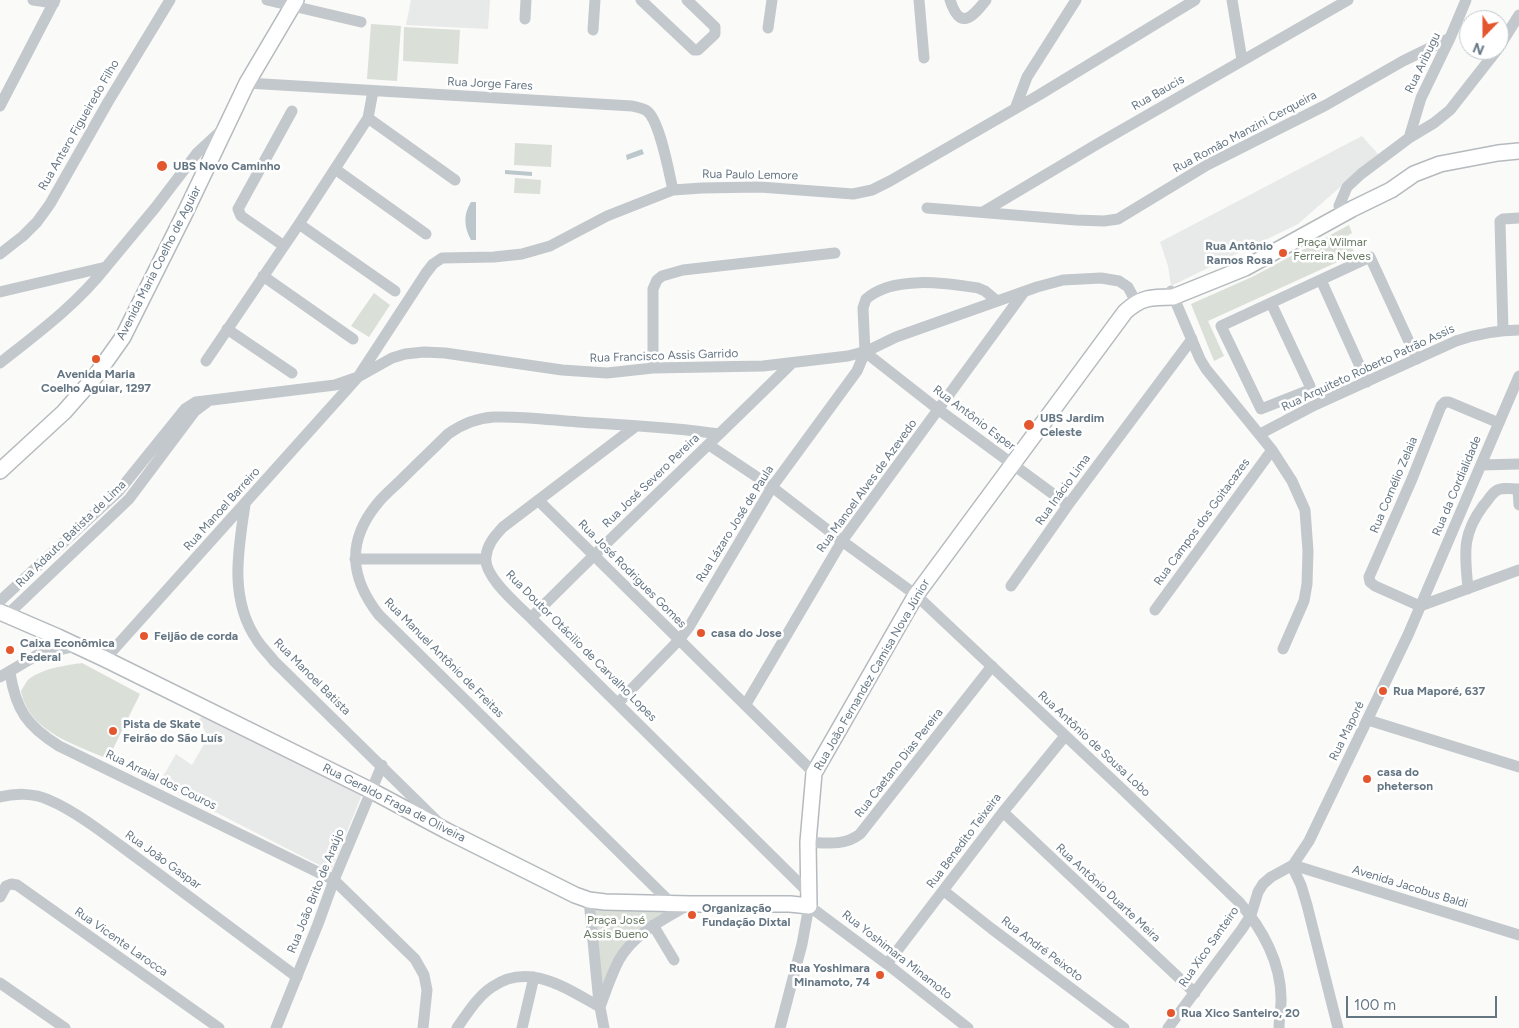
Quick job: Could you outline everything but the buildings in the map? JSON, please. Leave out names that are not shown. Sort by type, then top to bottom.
[{"type":"main road","name":"Avenida Maria Coelho de Aguiar","points":[[0,471],[64,412],[94,378],[123,337],[247,83],[294,2]]},
{"type":"main road","points":[[1138,301],[1168,294],[1341,210],[1391,190],[1414,174],[1440,164],[1519,151]]},
{"type":"main road","name":"Rua João Fernandez Camisa Nova Júnior","points":[[809,899],[808,842],[814,773],[916,595],[1116,321],[1138,301]]},
{"type":"main road","name":"Rua Geraldo Fraga de Oliveira","points":[[2,610],[372,791],[575,895],[589,900],[605,902],[690,904],[790,904],[809,899]]},
{"type":"street","points":[[0,106],[54,2],[33,0]]},
{"type":"street","name":"Rua Antero Figueiredo Filho","points":[[0,254],[30,229],[50,204],[108,102],[170,0]]},
{"type":"street","points":[[267,0],[294,2],[361,22]]},
{"type":"street","points":[[525,19],[526,0]]},
{"type":"street","points":[[593,30],[595,0]]},
{"type":"street","points":[[641,0],[694,50],[698,50],[716,31],[687,0]]},
{"type":"street","points":[[768,28],[772,0]]},
{"type":"street","points":[[919,0],[924,58]]},
{"type":"street","points":[[950,0],[954,13],[960,18],[967,18],[973,15],[986,0]]},
{"type":"street","points":[[1015,109],[1027,77],[1076,0]]},
{"type":"street","name":"Rua Paulo Lemore","points":[[358,377],[426,273],[439,260],[451,257],[494,257],[522,254],[550,246],[607,216],[673,190],[760,187],[853,194],[872,190],[1015,109],[1195,0]]},
{"type":"street","points":[[1232,0],[1242,60]]},
{"type":"street","name":"Rua Baucis","points":[[983,212],[1348,0]]},
{"type":"street","name":"Rua Aribugu","points":[[1409,138],[1421,98],[1466,0]]},
{"type":"street","points":[[1509,31],[1519,15]]},
{"type":"street","name":"Rua Romão Manzini Cerqueira","points":[[927,208],[1076,220],[1104,221],[1118,219],[1207,165],[1326,105],[1403,60],[1450,38]]},
{"type":"street","points":[[1341,210],[1347,187],[1361,174],[1409,138],[1434,123],[1450,110],[1489,60]]},
{"type":"street","name":"Rua Jorge Fares","points":[[247,83],[622,105],[642,108],[647,111],[656,126],[673,190]]},
{"type":"street","points":[[206,360],[299,224],[368,118],[374,91]]},
{"type":"street","points":[[284,246],[241,216],[238,209],[292,111]]},
{"type":"street","points":[[368,118],[455,180]]},
{"type":"street","points":[[0,363],[91,286],[197,153],[228,124]]},
{"type":"street","points":[[335,170],[426,234]]},
{"type":"street","points":[[1503,330],[1500,221],[1503,219],[1519,218]]},
{"type":"street","points":[[299,224],[395,291]]},
{"type":"street","points":[[653,368],[653,289],[657,280],[662,276],[696,268],[835,252]]},
{"type":"street","points":[[1309,390],[1261,409],[1221,326],[1370,257],[1417,359]]},
{"type":"street","points":[[0,292],[106,267]]},
{"type":"street","points":[[263,276],[353,339]]},
{"type":"street","name":"Rua Francisco Assis Garrido","points":[[208,401],[320,388],[358,377],[392,358],[405,354],[424,352],[444,353],[587,373],[607,373],[653,368],[763,366],[848,356],[865,352],[896,337],[997,301],[1063,280],[1101,278],[1119,281],[1125,284],[1138,301]]},
{"type":"street","points":[[1321,280],[1367,382]]},
{"type":"street","points":[[865,352],[863,308],[866,299],[870,295],[894,286],[920,282],[978,288],[997,301]]},
{"type":"street","name":"Rua Manoel Alves de Azevedo","points":[[746,704],[842,542],[1024,292]]},
{"type":"street","points":[[1168,294],[1206,369],[1272,450],[1299,496],[1304,510],[1307,526],[1307,584],[1304,601],[1283,649]]},
{"type":"street","points":[[1271,303],[1310,386],[1309,390],[1315,404]]},
{"type":"street","points":[[227,329],[292,373]]},
{"type":"street","name":"Rua Arquiteto Roberto Patrão Assis","points":[[1260,434],[1315,404],[1470,336],[1503,330],[1519,330]]},
{"type":"street","name":"Rua Inácio Lima","points":[[1011,586],[1068,505],[1192,339]]},
{"type":"street","name":"Rua Antônio Esper","points":[[865,352],[939,410],[1068,505]]},
{"type":"street","name":"Rua Lázaro José de Paula","points":[[618,703],[679,640],[689,626],[772,487],[857,371],[865,352]]},
{"type":"street","name":"Rua José Severo Pereira","points":[[531,618],[594,554],[791,364]]},
{"type":"street","name":"Rua da Cordialidade","points":[[1420,606],[1519,376]]},
{"type":"street","name":"Rua Manoel Barreiro","points":[[105,659],[358,377]]},
{"type":"street","name":"Rua Adauto Batista de Lima","points":[[2,610],[118,511],[138,489],[195,411],[208,401]]},
{"type":"street","name":"Rua Cornélio Zelaia","points":[[1420,606],[1375,586],[1370,582],[1369,577],[1441,406],[1445,402],[1449,402],[1499,423]]},
{"type":"street","name":"Rua Manuel Antônio de Freitas","points":[[671,903],[379,615],[367,600],[359,579],[355,559],[356,543],[363,526],[377,503],[448,434],[462,425],[475,420],[494,417],[636,426],[719,434]]},
{"type":"street","points":[[355,559],[485,559],[489,546],[503,527],[636,426]]},
{"type":"street","name":"Rua Antônio de Sousa Lobo","points":[[709,445],[772,487],[842,542],[916,595],[1216,879],[1251,915],[1262,932],[1277,973],[1281,994],[1279,1023]]},
{"type":"street","name":"Rua Campos dos Goitacazes","points":[[1155,610],[1272,450]]},
{"type":"street","points":[[1481,466],[1519,464]]},
{"type":"street","points":[[1468,589],[1464,552],[1470,530],[1481,510],[1494,492],[1500,489],[1519,489],[1519,505]]},
{"type":"street","name":"Rua José Rodrigues Gomes","points":[[538,500],[814,773]]},
{"type":"street","name":"Rua Manoel Batista","points":[[245,505],[237,572],[239,595],[245,619],[257,640],[274,661],[382,765],[447,831]]},
{"type":"street","name":"Rua Doutor Otácilio de Carvalho Lopes","points":[[485,559],[489,570],[499,586],[618,703],[809,899]]},
{"type":"street","points":[[1420,606],[1519,570]]},
{"type":"street","name":"Rua Maporé","points":[[1293,865],[1309,841],[1368,720],[1420,606]]},
{"type":"street","points":[[5,675],[39,654],[58,637]]},
{"type":"street","points":[[39,654],[77,646]]},
{"type":"street","name":"Rua Caetano Dias Pereira","points":[[808,842],[841,843],[854,839],[860,834],[992,666]]},
{"type":"street","name":"Rua Arraial dos Couros","points":[[5,675],[21,711],[32,726],[59,746],[334,880],[415,959],[424,975],[427,990],[423,1028]]},
{"type":"street","points":[[1368,720],[1519,767]]},
{"type":"street","name":"Rua Benedito Teixeira","points":[[887,964],[1003,812],[1065,736]]},
{"type":"street","name":"Rua João Brito de Araújo","points":[[276,1028],[334,880],[382,765]]},
{"type":"street","name":"Rua João Gaspar","points":[[0,797],[9,794],[31,795],[48,800],[70,812],[108,837],[297,976]]},
{"type":"street","name":"Rua Antônio Duarte Meira","points":[[1003,812],[1194,993]]},
{"type":"street","points":[[1293,865],[1307,905],[1338,1028]]},
{"type":"street","name":"Rua Xico Santeiro","points":[[1168,1028],[1251,915],[1258,892],[1263,884],[1271,877],[1293,865]]},
{"type":"street","name":"Avenida Jacobus Baldi","points":[[1293,865],[1519,935]]},
{"type":"street","name":"Rua Vicente Larocca","points":[[0,897],[6,886],[11,884],[17,885],[219,1028]]},
{"type":"street","name":"Rua André Peixoto","points":[[944,890],[992,929],[1124,1028]]},
{"type":"street","name":"Rua Yoshimara Minamoto","points":[[809,899],[968,1028]]},
{"type":"street","name":"Rua João Fernandez Camisa Nova Júnior","points":[[780,1028],[802,944],[809,899]]},
{"type":"street","points":[[589,900],[600,1007],[604,1028]]},
{"type":"street","points":[[600,1007],[620,959],[638,937],[653,925],[690,904]]},
{"type":"street","points":[[653,925],[674,960]]},
{"type":"street","points":[[457,1028],[475,1003],[492,986],[516,977],[534,977],[554,982],[600,1007]]},
{"type":"street","points":[[522,1028],[534,977]]},
{"type":"street","points":[[0,983],[65,1028]]},
{"type":"street","points":[[1272,1028],[1279,1023]]},
{"type":"shaded area","points":[[411,0],[490,0],[488,29],[406,25]]},
{"type":"shaded area","points":[[1362,136],[1378,154],[1298,224],[1171,286],[1168,266],[1160,242]]},
{"type":"shaded area","points":[[642,149],[644,154],[627,160],[626,155]]},
{"type":"shaded area","points":[[505,170],[532,172],[532,176],[505,174]]},
{"type":"shaded area","points":[[471,202],[476,202],[476,240],[471,240],[466,226],[466,216]]},
{"type":"shaded area","points":[[205,713],[363,792],[331,871],[176,792],[158,785],[176,754],[192,765],[208,737],[199,720]]},
{"type":"green space","points":[[371,24],[401,26],[397,81],[367,79]]},
{"type":"green space","points":[[404,27],[460,30],[458,64],[403,61]]},
{"type":"green space","points":[[515,143],[552,145],[551,167],[514,165]]},
{"type":"green space","points":[[515,178],[541,180],[540,194],[514,193]]},
{"type":"green space","name":"Praça Wilmar Ferreira Neves","points":[[1349,225],[1352,233],[1347,236],[1355,254],[1208,321],[1224,356],[1214,361],[1191,304],[1252,277]]},
{"type":"green space","points":[[374,293],[390,305],[369,337],[351,326]]},
{"type":"green space","points":[[82,663],[140,694],[108,759],[62,739],[41,725],[32,716],[22,695],[21,691],[27,681],[38,673],[53,668]]},
{"type":"green space","name":"Praça José Assis Bueno","points":[[595,907],[667,911],[637,933],[601,991]]},
{"type":"place","name":"UBS Novo Caminho","points":[[162,166]]},
{"type":"place","name":"Rua Antônio Ramos Rosa","points":[[1283,253]]},
{"type":"place","name":"Avenida Maria Coelho Aguiar, 1297","points":[[96,359]]},
{"type":"place","name":"UBS Jardim Celeste","points":[[1029,425]]},
{"type":"place","name":"casa do Jose","points":[[701,633]]},
{"type":"place","name":"Feijão de corda","points":[[144,636]]},
{"type":"place","name":"Caixa Econômica Federal","points":[[10,650]]},
{"type":"place","name":"Rua Maporé, 637","points":[[1383,691]]},
{"type":"place","name":"Pista de Skate Feirão do São Luís","points":[[113,731]]},
{"type":"place","name":"casa do pheterson","points":[[1367,779]]},
{"type":"place","name":"Organização Fundação Dixtal","points":[[692,915]]},
{"type":"place","name":"Rua Yoshimara Minamoto, 74","points":[[880,975]]},
{"type":"place","name":"Rua Xico Santeiro, 20","points":[[1171,1013]]}]
